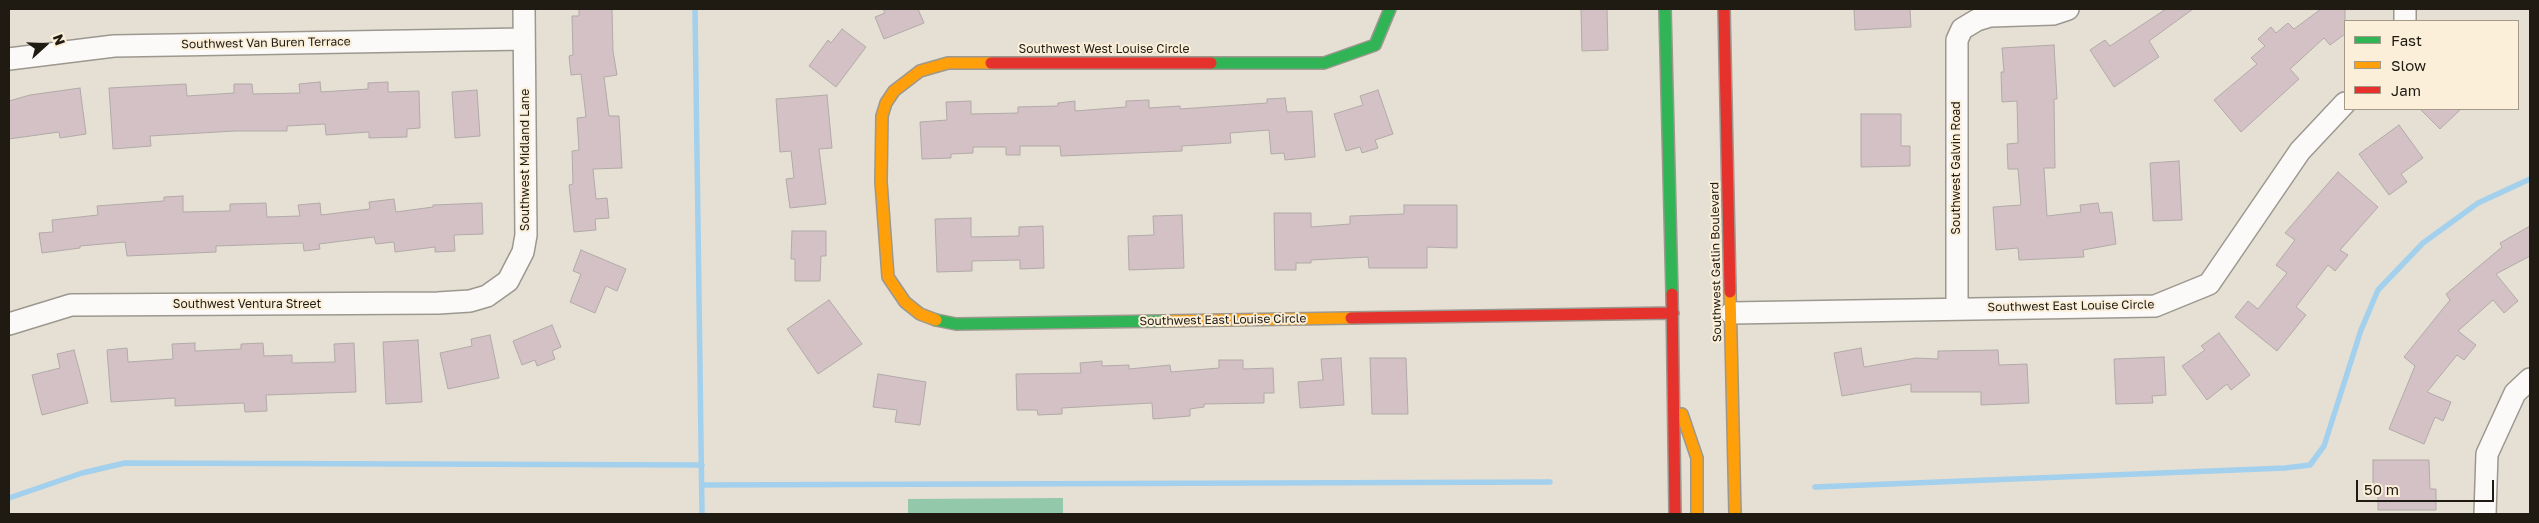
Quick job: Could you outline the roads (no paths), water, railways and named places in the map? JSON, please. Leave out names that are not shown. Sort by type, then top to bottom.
[{"type":"street","name":"Southwest Midland Lane","points":[[487,296],[508,280],[523,252],[526,234],[524,9]]},
{"type":"street","name":"Southwest West Louise Circle","points":[[881,182],[882,116],[886,103],[906,80],[933,66],[948,63],[1324,63],[1375,44],[1390,9]]},
{"type":"street","points":[[1665,9],[1675,394],[1675,514]]},
{"type":"street","name":"Southwest Gatlin Boulevard","points":[[1724,9],[1735,514]]},
{"type":"street","name":"Southwest Galvin Road","points":[[1957,308],[1956,53],[1962,29],[1977,20],[1990,16],[2053,14],[2068,9]]},
{"type":"street","name":"Southwest Van Buren Terrace","points":[[9,59],[114,46],[524,39]]},
{"type":"street","name":"Southwest East Louise Circle","points":[[1731,313],[2156,306],[2209,284],[2300,151],[2344,104]]},
{"type":"street","name":"Southwest East Louise Circle","points":[[881,182],[888,277],[905,302],[920,314],[934,320],[956,324],[1673,313]]},
{"type":"street","name":"Southwest Ventura Street","points":[[9,324],[71,305],[438,303],[470,302],[487,296]]},
{"type":"street","points":[[2484,514],[2486,454],[2516,393],[2530,379]]},
{"type":"street","points":[[1675,394],[1697,458],[1697,514]]},
{"type":"waterway","points":[[695,9],[702,514]]},
{"type":"waterway","points":[[1815,487],[2285,468],[2310,465],[2324,446],[2361,330],[2378,290],[2423,243],[2478,203],[2530,179]]},
{"type":"waterway","points":[[9,498],[82,473],[125,463],[702,465]]},
{"type":"waterway","points":[[702,485],[1550,482]]}]
